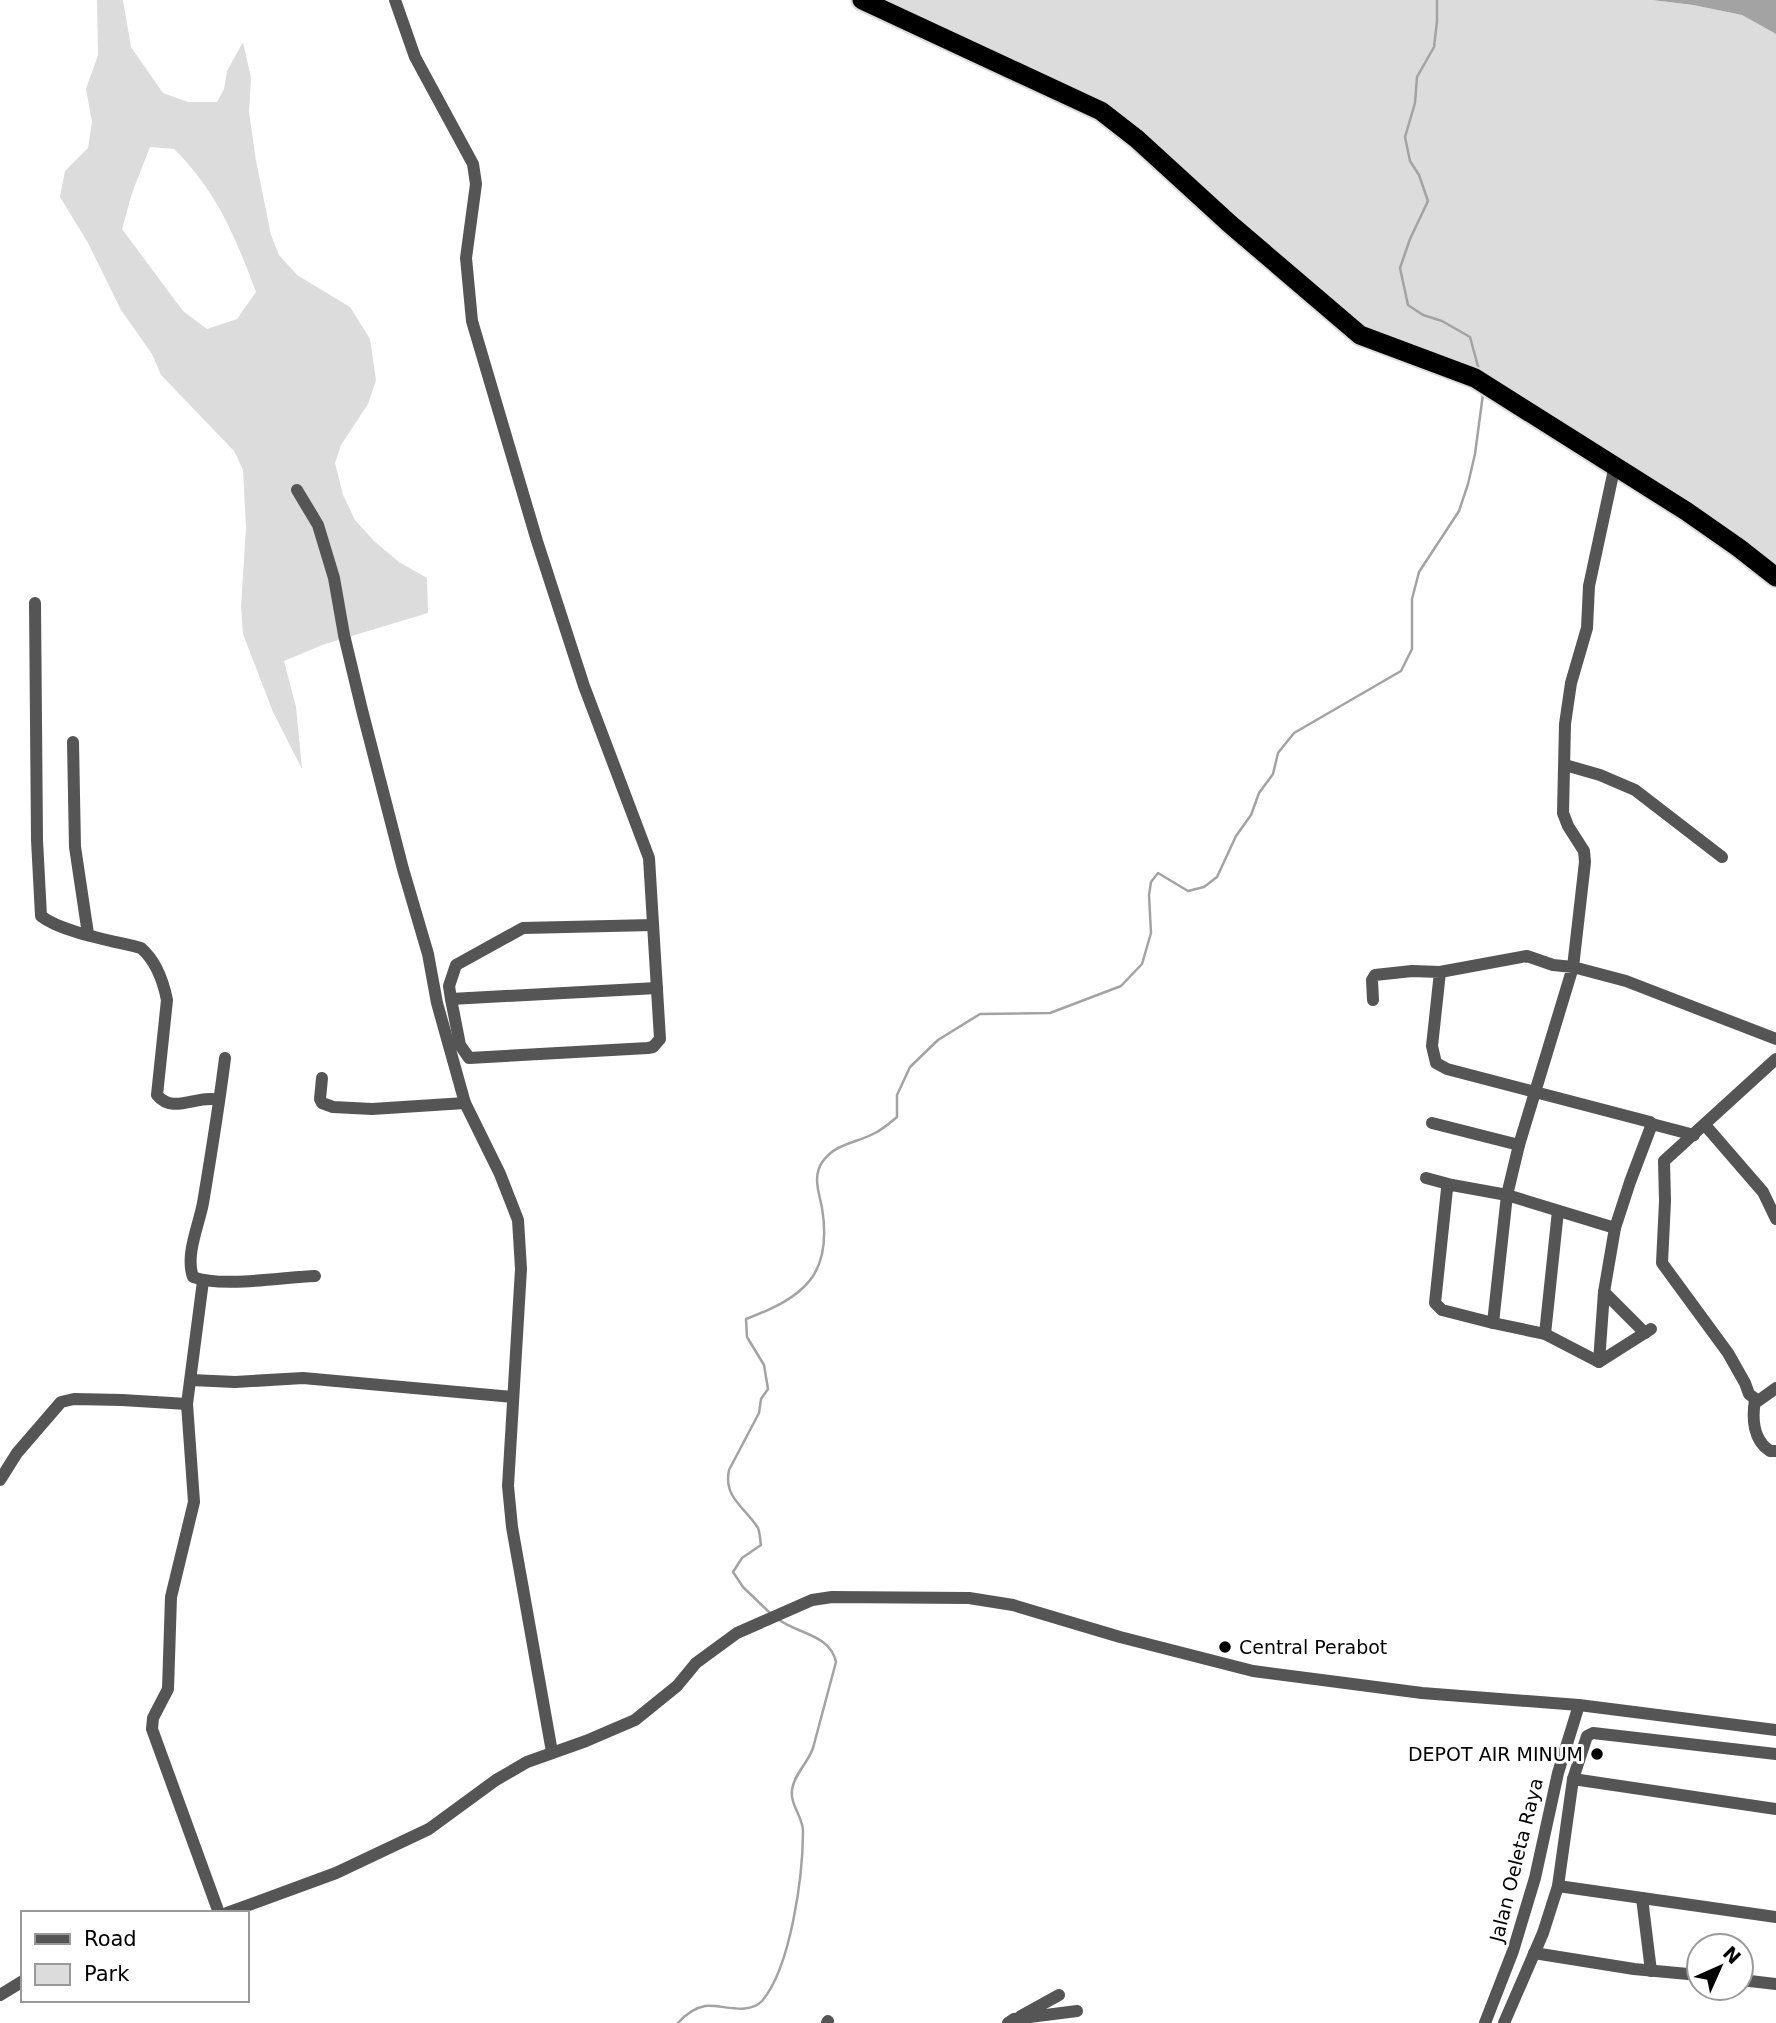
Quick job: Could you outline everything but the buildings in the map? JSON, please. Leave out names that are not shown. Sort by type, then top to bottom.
[{"type":"highway","points":[[862,0],[1101,111],[1137,139],[1230,225],[1355,332],[1482,382],[1615,465],[1739,548],[1776,577]]},
{"type":"street","points":[[395,0],[415,57],[473,164],[476,184],[466,258],[469,302],[477,343],[584,686],[646,845],[652,874],[660,1039],[653,1047],[469,1058],[460,1045],[449,986],[456,965],[523,928],[653,925]]},
{"type":"street","points":[[1493,1323],[1507,1195],[1519,1145],[1573,967],[1586,862],[1584,850],[1568,827],[1563,813],[1567,704],[1587,628],[1589,586],[1615,465]]},
{"type":"street","points":[[297,490],[318,525],[334,578],[362,710],[465,1102],[500,1174],[518,1220],[521,1269],[508,1486],[512,1527],[552,1752]]},
{"type":"street","points":[[35,603],[37,840],[41,916],[88,934],[141,948],[149,954],[159,973],[167,1000],[157,1095],[161,1100],[177,1105],[211,1098],[219,1100]]},
{"type":"street","points":[[74,742],[75,847],[88,934]]},
{"type":"street","points":[[1565,765],[1600,775],[1635,790],[1722,857]]},
{"type":"street","points":[[1374,1000],[1372,980],[1376,975],[1412,971],[1440,972],[1527,956],[1639,986],[1776,1039]]},
{"type":"street","points":[[1440,972],[1432,1046],[1436,1063],[1447,1069],[1694,1135]]},
{"type":"street","points":[[451,999],[657,988]]},
{"type":"street","points":[[225,1058],[192,1255],[193,1277],[203,1281],[248,1281],[315,1276]]},
{"type":"street","points":[[1755,1400],[1749,1394],[1728,1353],[1661,1260],[1665,1201],[1664,1161],[1776,1059]]},
{"type":"street","points":[[322,1078],[320,1099],[333,1107],[372,1109],[465,1102]]},
{"type":"street","points":[[1432,1123],[1519,1145]]},
{"type":"street","points":[[1599,1362],[1604,1292],[1615,1227],[1653,1124]]},
{"type":"street","points":[[1705,1125],[1763,1192],[1776,1219]]},
{"type":"street","points":[[1426,1178],[1507,1195],[1615,1227]]},
{"type":"street","points":[[1452,1185],[1447,1189],[1435,1303],[1441,1310],[1545,1334],[1599,1362]]},
{"type":"street","points":[[1763,1192],[1776,1188]]},
{"type":"street","points":[[1545,1334],[1558,1211]]},
{"type":"street","points":[[203,1281],[187,1404],[194,1502],[171,1597],[168,1689],[153,1718],[152,1729],[218,1911]]},
{"type":"street","points":[[1599,1362],[1648,1331],[1604,1292]]},
{"type":"street","points":[[191,1380],[234,1382],[303,1378],[513,1397]]},
{"type":"street","points":[[1755,1400],[1758,1401],[1776,1388]]},
{"type":"street","points":[[0,1480],[16,1453],[61,1402],[74,1399],[187,1404]]},
{"type":"street","points":[[1755,1400],[1752,1420],[1754,1427],[1767,1450],[1776,1451]]},
{"type":"street","points":[[232,1911],[336,1873],[429,1829],[496,1780],[527,1762],[635,1720],[677,1686],[696,1663],[737,1633],[793,1607],[832,1597],[969,1598],[1013,1605],[1120,1637],[1253,1671],[1422,1693],[1579,1705],[1776,1730]]},
{"type":"street","name":"Jalan Oeleta Raya","points":[[1485,2023],[1501,1987],[1517,1939],[1535,1878],[1558,1773],[1579,1705]]},
{"type":"street","points":[[1504,2023],[1534,1953],[1558,1886],[1573,1779],[1585,1740],[1593,1732],[1776,1754]]},
{"type":"street","points":[[1573,1779],[1776,1809]]},
{"type":"street","points":[[1558,1886],[1776,1917]]},
{"type":"street","points":[[1642,1898],[1651,1971]]},
{"type":"street","points":[[1534,1953],[1685,1974]]},
{"type":"street","points":[[0,1995],[21,1982]]},
{"type":"street","points":[[1755,1982],[1776,1984]]},
{"type":"street","points":[[1011,2021],[1059,1995]]},
{"type":"street","points":[[1011,2021],[1077,2011]]},
{"type":"green space","points":[[97,0],[123,0],[131,47],[163,93],[188,102],[217,102],[224,89],[227,71],[243,42],[251,78],[249,112],[256,161],[271,235],[279,255],[297,275],[350,307],[370,339],[376,380],[368,404],[341,445],[335,463],[343,495],[355,520],[399,562],[427,578],[428,613],[325,644],[284,661],[296,707],[302,769],[273,712],[243,634],[241,607],[246,527],[243,470],[234,451],[161,375],[152,354],[121,310],[88,243],[60,197],[65,171],[88,148],[92,122],[86,89],[98,55]],"holes":[[[150,147],[174,149],[213,198],[241,253],[256,292],[237,319],[207,329],[183,311],[122,229],[132,193]]]},
{"type":"green space","points":[[873,0],[1652,0],[1742,15],[1776,34],[1776,571],[1645,478],[1463,362],[1371,334],[1119,116]]},
{"type":"shaded area","points":[[1652,0],[1776,0],[1776,34],[1742,15]]},
{"type":"waterway","points":[[1437,0],[1434,47],[1417,77],[1415,103],[1405,137],[1410,161],[1419,175],[1428,201],[1400,268],[1408,305],[1470,337],[1479,370]]},
{"type":"waterway","points":[[770,1613],[743,1587],[733,1572],[742,1558],[761,1545],[758,1528],[732,1495],[728,1480],[729,1470],[759,1413],[761,1399],[768,1389],[764,1365],[747,1337],[746,1319],[784,1302],[798,1292],[818,1267],[823,1251],[824,1231],[817,1184],[823,1161],[834,1150],[875,1133],[897,1117],[897,1095],[910,1067],[938,1040],[980,1014],[1050,1013],[1121,986],[1142,964],[1151,933],[1151,882],[1158,873],[1188,891],[1204,887],[1217,877],[1236,836],[1251,815],[1259,793],[1273,774],[1278,753],[1294,733],[1401,671],[1412,649],[1412,599],[1419,572],[1459,511],[1468,484],[1483,394]]},
{"type":"waterway","points":[[678,2023],[697,2008],[711,2006],[742,2009],[762,2001],[772,1986],[788,1944],[798,1895],[803,1831],[792,1790],[795,1779],[813,1748],[836,1662],[833,1653],[820,1640],[778,1619]]},
{"type":"place","name":"Central Perabot","points":[[1225,1647]]},
{"type":"place","name":"DEPOT AIR MINUM","points":[[1597,1754]]}]
